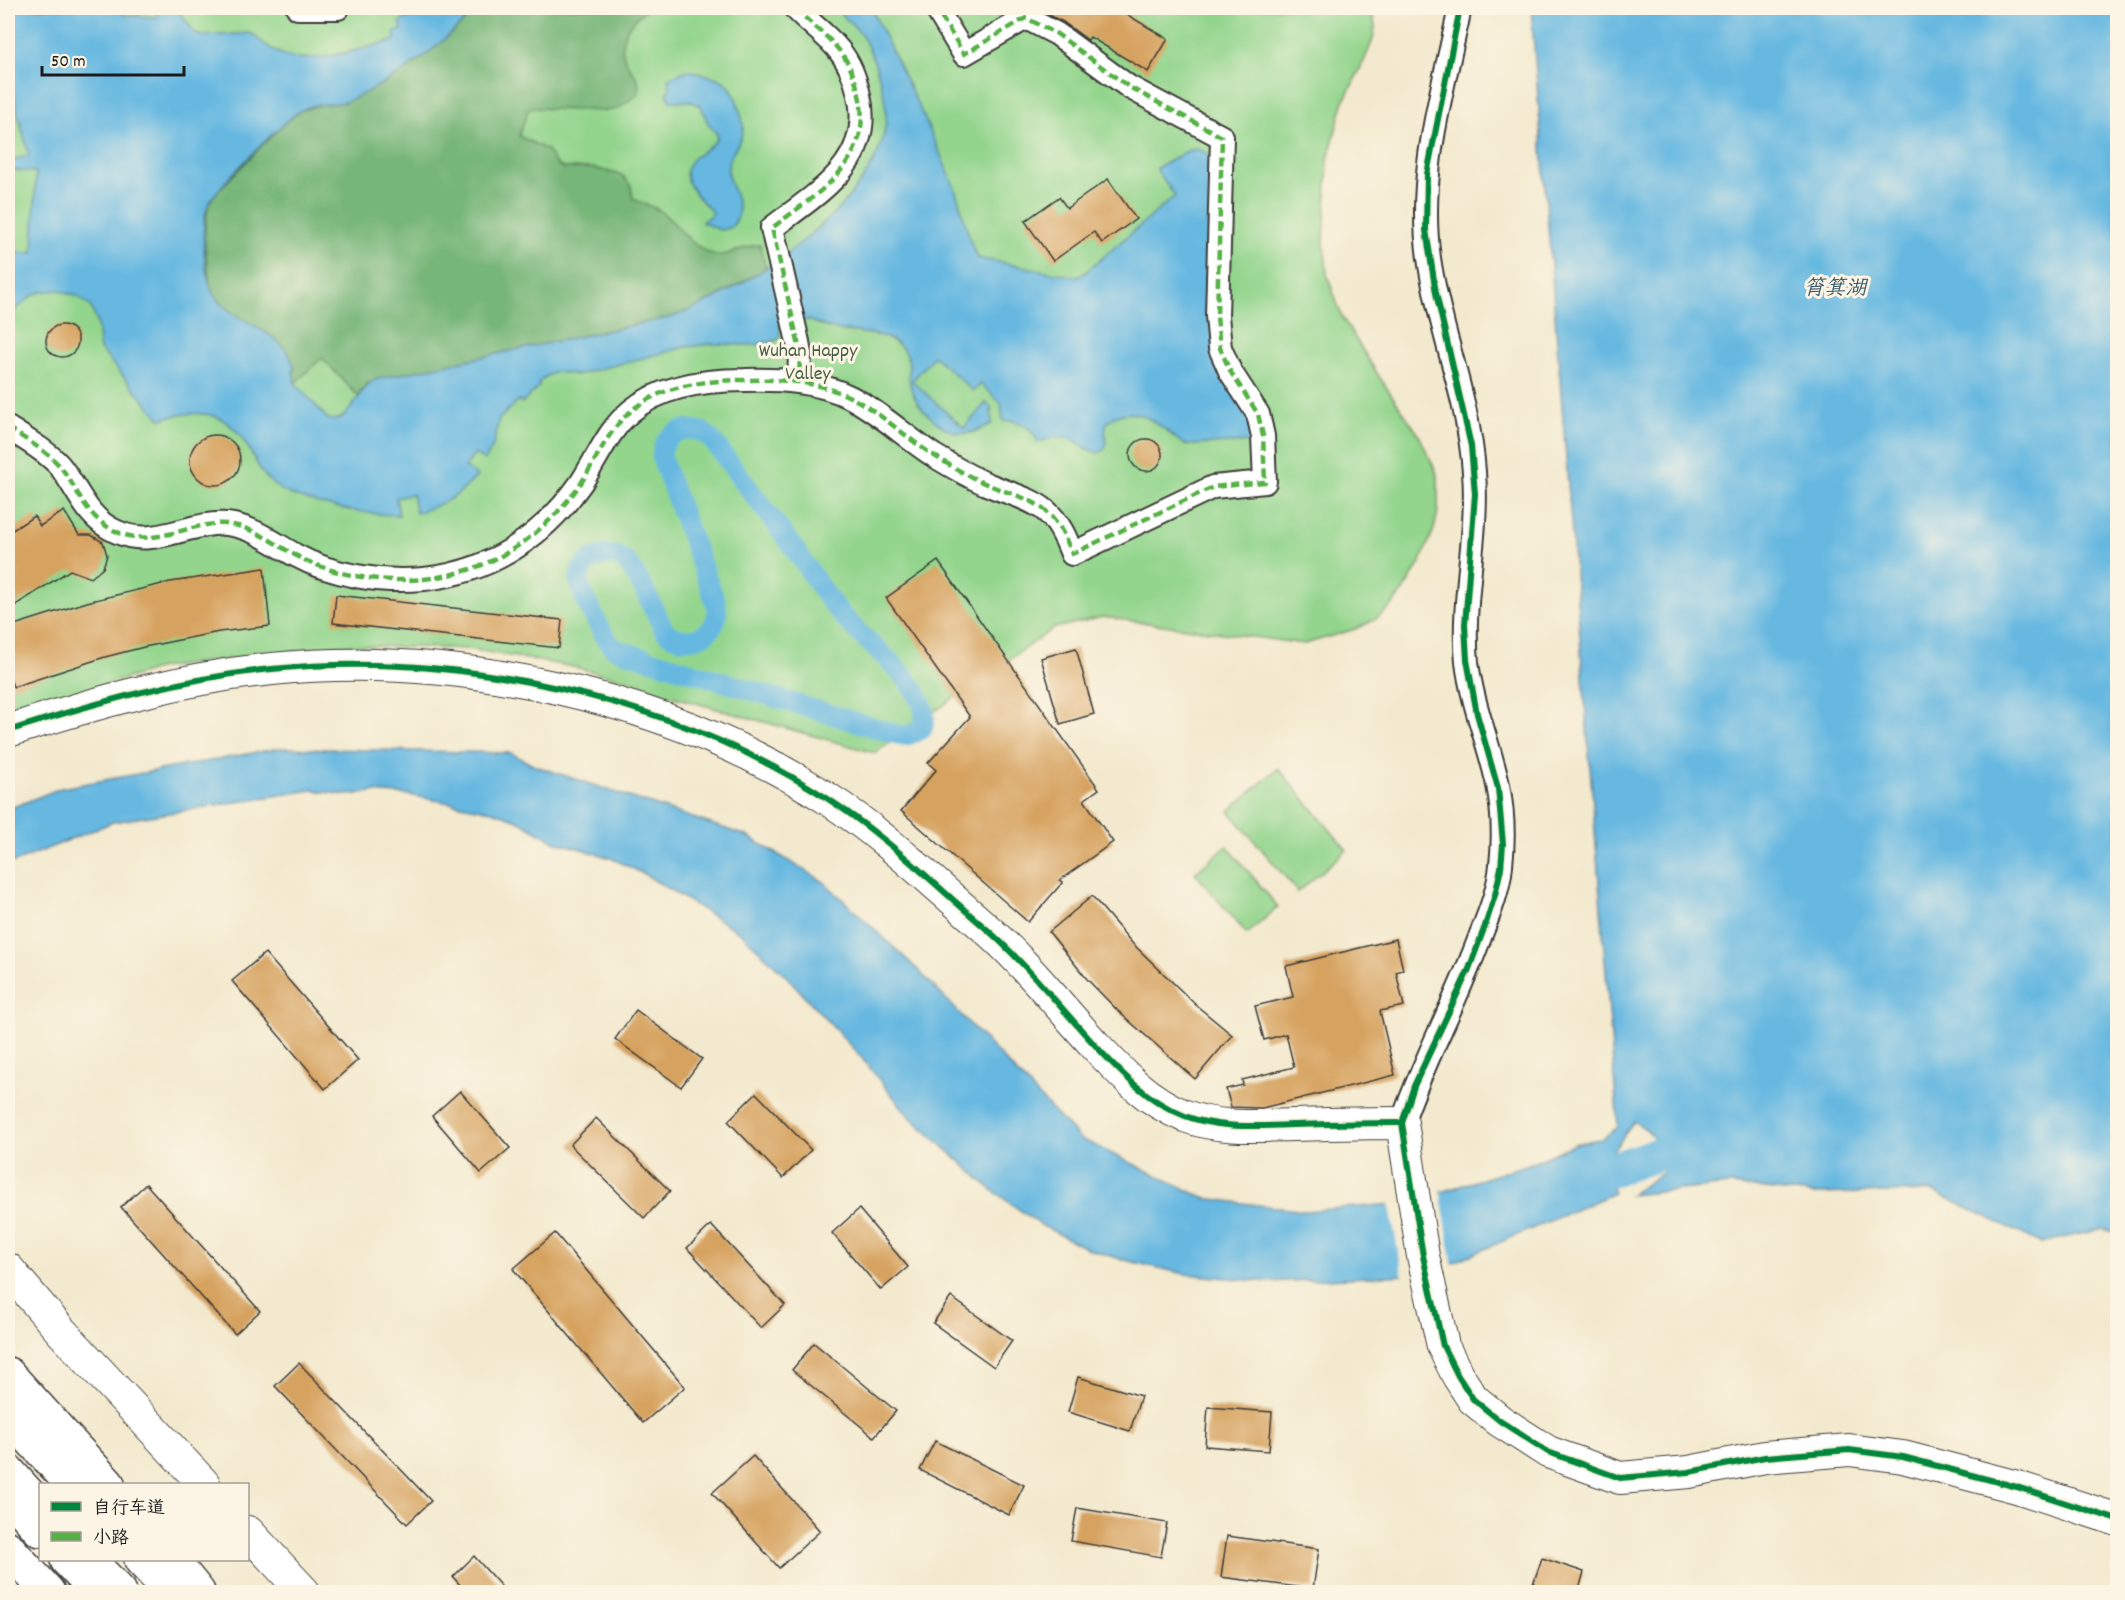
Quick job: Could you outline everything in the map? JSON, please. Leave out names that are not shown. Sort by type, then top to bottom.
[{"type":"main road","points":[[8,1374],[106,1483]]},
{"type":"main road","points":[[8,1415],[70,1483]]},
{"type":"main road","points":[[8,1431],[55,1483]]},
{"type":"main road","points":[[8,1471],[39,1506]]},
{"type":"main road","points":[[8,1494],[39,1529]]},
{"type":"main road","points":[[8,1548],[48,1593]]},
{"type":"main road","points":[[68,1561],[97,1593]]},
{"type":"main road","points":[[90,1561],[120,1593]]},
{"type":"main road","points":[[130,1561],[165,1593]]},
{"type":"main road","points":[[142,1561],[171,1593]]},
{"type":"main road","points":[[173,1561],[198,1593]]},
{"type":"street","points":[[298,8],[338,8]]},
{"type":"street","points":[[795,8],[825,35],[845,58],[857,83],[862,121],[859,139],[846,165],[834,178],[772,228],[796,332],[800,355],[799,382]]},
{"type":"street","points":[[8,428],[48,455],[60,466],[81,501],[95,518],[105,526],[123,534],[149,538],[198,527],[226,524],[259,533],[298,557],[336,571],[372,578],[422,579],[451,575],[483,565],[512,552],[562,507],[581,483],[623,418],[643,402],[674,389],[720,380],[799,382],[825,387],[852,398],[951,466],[981,482],[1040,506],[1057,524],[1072,554],[1213,487],[1265,482],[1263,436],[1258,414],[1230,371],[1220,348],[1217,316],[1222,137],[1129,87],[1057,34],[1026,18],[964,54],[936,8]]},
{"type":"street","points":[[1460,8],[1427,174],[1426,230],[1429,260],[1473,457],[1476,494],[1466,625],[1467,660],[1475,704],[1498,788],[1503,844],[1501,868],[1485,926],[1469,969],[1414,1086],[1402,1123],[1423,1256],[1443,1346],[1473,1399],[1500,1421],[1548,1452],[1620,1478],[1689,1472],[1765,1457],[1849,1450],[1903,1457],[2017,1487],[2118,1520]]},
{"type":"street","points":[[8,731],[63,713],[164,686],[222,675],[304,666],[381,666],[476,673],[543,685],[636,709],[754,757],[826,797],[873,831],[988,930],[1126,1078],[1163,1106],[1200,1121],[1235,1126],[1402,1123]]},
{"type":"street","points":[[8,1269],[202,1483]]},
{"type":"street","points":[[249,1533],[304,1593]]},
{"type":"green space","name":"Wuhan Happy Valley","points":[[8,8],[1372,8],[1375,27],[1373,39],[1343,103],[1328,159],[1324,241],[1327,274],[1342,317],[1419,435],[1438,476],[1438,511],[1434,529],[1420,563],[1390,608],[1374,620],[1355,629],[1305,644],[1103,617],[1054,628],[875,753],[674,697],[626,680],[574,667],[470,649],[340,645],[160,668],[63,698],[18,722],[8,702]]},
{"type":"green space","points":[[478,8],[648,8],[629,26],[623,40],[624,56],[638,82],[637,95],[617,109],[606,111],[529,108],[519,136],[547,150],[557,165],[563,168],[594,168],[622,175],[631,186],[633,198],[659,210],[694,244],[710,253],[724,255],[760,245],[766,269],[695,309],[672,317],[377,379],[367,384],[358,396],[322,358],[295,383],[293,370],[216,300],[210,288],[204,238],[208,203],[284,123],[300,111],[383,83],[413,64],[453,32]]},
{"type":"green space","points":[[1278,768],[1347,850],[1298,892],[1229,811]]},
{"type":"green space","points":[[1227,846],[1278,907],[1247,934],[1195,873]]},
{"type":"water","points":[[8,8],[122,8],[124,15],[157,17],[158,8],[176,8],[196,34],[204,36],[251,33],[281,54],[310,58],[356,51],[395,40],[394,32],[402,30],[400,22],[425,8],[478,8],[433,49],[395,76],[351,100],[315,105],[300,111],[251,156],[208,205],[204,224],[205,257],[210,286],[216,299],[227,309],[267,333],[279,343],[289,355],[295,370],[293,371],[295,383],[328,419],[336,420],[343,417],[364,389],[377,379],[672,317],[735,287],[770,266],[804,240],[835,212],[860,182],[878,151],[886,120],[879,75],[860,33],[834,8],[871,8],[924,117],[955,188],[972,246],[978,258],[1077,277],[1082,275],[1175,196],[1158,173],[1157,168],[1189,150],[1198,149],[1211,155],[1209,318],[1249,416],[1252,442],[1188,445],[1152,420],[1126,413],[1115,417],[1107,424],[1105,449],[1099,453],[1071,439],[1055,438],[1038,442],[1029,428],[1024,425],[1014,421],[1003,421],[1001,403],[981,384],[973,391],[934,356],[912,381],[964,428],[986,403],[991,407],[992,424],[973,432],[957,432],[939,424],[923,410],[910,384],[908,357],[896,343],[879,336],[842,331],[807,320],[780,326],[780,335],[777,340],[756,345],[710,344],[686,347],[576,375],[552,373],[538,383],[540,386],[522,403],[519,400],[499,419],[493,446],[485,461],[475,454],[465,467],[477,476],[470,484],[450,499],[426,510],[416,513],[412,494],[396,498],[399,515],[353,511],[299,498],[285,492],[266,478],[242,437],[223,420],[201,413],[160,419],[100,349],[97,323],[91,307],[77,296],[58,290],[41,292],[33,295],[8,316],[8,257],[12,257],[12,252],[33,253],[36,172],[8,170],[8,162],[29,155],[13,96],[8,97]]},
{"type":"water","name":"筲箕湖","points":[[1531,8],[2117,8],[2117,1233],[2103,1229],[2041,1243],[1932,1191],[1814,1194],[1729,1185],[1630,1195],[1663,1172],[1665,1152],[1648,1131],[1634,1121],[1612,1153],[1604,1159],[1614,1193],[1427,1274],[1269,1282],[1185,1274],[1088,1249],[1041,1225],[992,1190],[909,1116],[860,1056],[788,978],[741,933],[646,875],[611,858],[554,841],[518,820],[492,811],[409,795],[373,792],[346,795],[312,790],[113,822],[8,865],[8,809],[61,788],[280,748],[511,753],[533,765],[747,836],[823,881],[916,968],[1079,1138],[1204,1198],[1305,1211],[1407,1203],[1535,1162],[1577,1143],[1601,1139],[1618,1127]]},
{"type":"water","points":[[688,70],[716,78],[728,85],[737,100],[742,117],[743,132],[730,157],[728,167],[739,208],[735,222],[730,228],[720,230],[702,222],[713,213],[696,194],[687,179],[686,172],[689,164],[717,139],[717,134],[708,123],[701,106],[690,101],[670,101],[667,93],[670,87],[668,78]]},
{"type":"pier","points":[[1440,1189],[1453,1267],[1428,1277],[1403,1278],[1389,1202],[1407,1200]]},
{"type":"building","points":[[1035,8],[1116,8],[1168,39],[1148,72],[1090,37],[1088,40],[1063,22]]},
{"type":"building","points":[[1108,179],[1136,219],[1102,243],[1094,232],[1053,261],[1025,221],[1059,197],[1067,208]]},
{"type":"building","points":[[62,325],[73,330],[78,341],[73,352],[62,357],[51,352],[46,341],[51,330]]},
{"type":"building","points":[[215,435],[233,442],[240,460],[233,478],[215,485],[197,478],[190,460],[197,442]]},
{"type":"building","points":[[1146,439],[1158,443],[1162,455],[1158,467],[1146,471],[1134,467],[1130,455],[1134,443]]},
{"type":"building","points":[[64,511],[79,535],[91,535],[103,542],[107,555],[103,568],[91,578],[70,570],[8,610],[8,533],[34,516],[40,526]]},
{"type":"building","points":[[938,561],[1099,789],[1084,800],[1113,842],[1060,880],[1063,882],[1028,922],[901,811],[936,770],[928,763],[970,717],[886,598]]},
{"type":"building","points":[[264,568],[270,626],[219,632],[144,647],[105,657],[13,687],[8,672],[8,627],[87,602],[170,582]]},
{"type":"building","points":[[336,595],[562,620],[559,648],[333,623]]},
{"type":"building","points":[[1076,648],[1094,714],[1060,724],[1041,658]]},
{"type":"building","points":[[1092,896],[1132,943],[1197,1006],[1232,1035],[1195,1079],[1119,1012],[1087,979],[1049,932]]},
{"type":"building","points":[[1396,939],[1403,970],[1396,972],[1404,1006],[1380,1011],[1395,1075],[1262,1108],[1231,1107],[1226,1089],[1243,1085],[1242,1080],[1294,1067],[1286,1034],[1264,1040],[1255,1006],[1293,997],[1286,966]]},
{"type":"building","points":[[265,953],[358,1060],[325,1089],[232,981]]},
{"type":"building","points":[[636,1010],[702,1059],[681,1087],[615,1039]]},
{"type":"building","points":[[460,1091],[510,1148],[481,1173],[432,1116]]},
{"type":"building","points":[[756,1093],[811,1150],[783,1178],[728,1121]]},
{"type":"building","points":[[596,1118],[670,1191],[644,1218],[570,1145]]},
{"type":"building","points":[[146,1184],[260,1311],[235,1334],[121,1207]]},
{"type":"building","points":[[859,1209],[908,1267],[881,1290],[832,1233]]},
{"type":"building","points":[[711,1225],[785,1305],[761,1328],[687,1248]]},
{"type":"building","points":[[555,1233],[685,1387],[643,1423],[513,1269]]},
{"type":"building","points":[[951,1297],[1012,1341],[994,1367],[933,1323]]},
{"type":"building","points":[[814,1343],[896,1411],[874,1437],[792,1370]]},
{"type":"building","points":[[299,1363],[431,1501],[407,1524],[275,1386]]},
{"type":"building","points":[[1078,1377],[1141,1396],[1130,1431],[1068,1412]]},
{"type":"building","points":[[1208,1407],[1272,1412],[1269,1451],[1205,1446]]},
{"type":"building","points":[[935,1441],[1024,1485],[1009,1515],[920,1470]]},
{"type":"building","points":[[753,1456],[820,1531],[779,1568],[712,1493]]},
{"type":"building","points":[[1077,1508],[1167,1523],[1161,1557],[1071,1541]]},
{"type":"building","points":[[1227,1536],[1319,1549],[1313,1589],[1221,1577]]},
{"type":"building","points":[[474,1556],[507,1593],[467,1593],[453,1577]]},
{"type":"building","points":[[1542,1558],[1584,1572],[1578,1593],[1530,1593]]},
{"type":"waterway","points":[[687,429],[703,432],[713,441],[790,543],[833,605],[910,684],[920,700],[925,717],[921,730],[906,736],[895,734],[622,651],[614,648],[609,642],[582,592],[579,578],[587,564],[600,556],[616,556],[629,565],[664,630],[673,636],[692,639],[709,631],[714,623],[717,614],[716,603],[662,460],[663,448],[668,439],[687,429]]},
{"type":"waterway","points":[[1565,1185],[1665,1152]]},
{"type":"marked path","points":[[298,8],[338,8]]},
{"type":"marked path","points":[[795,8],[833,44],[846,60],[859,95],[862,119],[858,139],[850,157],[838,174],[807,202],[772,228],[798,342],[799,382]]},
{"type":"marked path","points":[[8,428],[35,445],[59,465],[89,510],[96,518],[115,531],[143,538],[199,526],[227,524],[254,532],[295,555],[325,568],[341,573],[391,580],[424,579],[448,575],[471,569],[513,549],[532,536],[566,503],[581,483],[609,436],[631,411],[643,402],[671,390],[716,381],[799,382],[825,387],[850,397],[953,467],[982,482],[1040,506],[1058,525],[1072,554],[1213,487],[1265,482],[1263,436],[1258,414],[1230,371],[1220,348],[1217,316],[1222,137],[1129,87],[1057,34],[1026,18],[964,54],[936,8]]},
{"type":"cycle path","points":[[1460,8],[1427,174],[1426,230],[1436,293],[1471,446],[1475,494],[1465,625],[1467,660],[1477,714],[1498,788],[1503,844],[1501,868],[1485,926],[1469,969],[1414,1086],[1402,1123],[1423,1256],[1443,1346],[1473,1399],[1500,1421],[1548,1452],[1620,1478],[1689,1472],[1765,1457],[1849,1450],[1903,1457],[2017,1487],[2118,1520]]},
{"type":"cycle path","points":[[8,731],[106,701],[172,685],[272,669],[342,665],[415,667],[487,675],[559,688],[630,708],[699,732],[764,762],[846,811],[906,858],[997,939],[1026,967],[1125,1076],[1171,1110],[1198,1120],[1238,1126],[1402,1123]]}]
